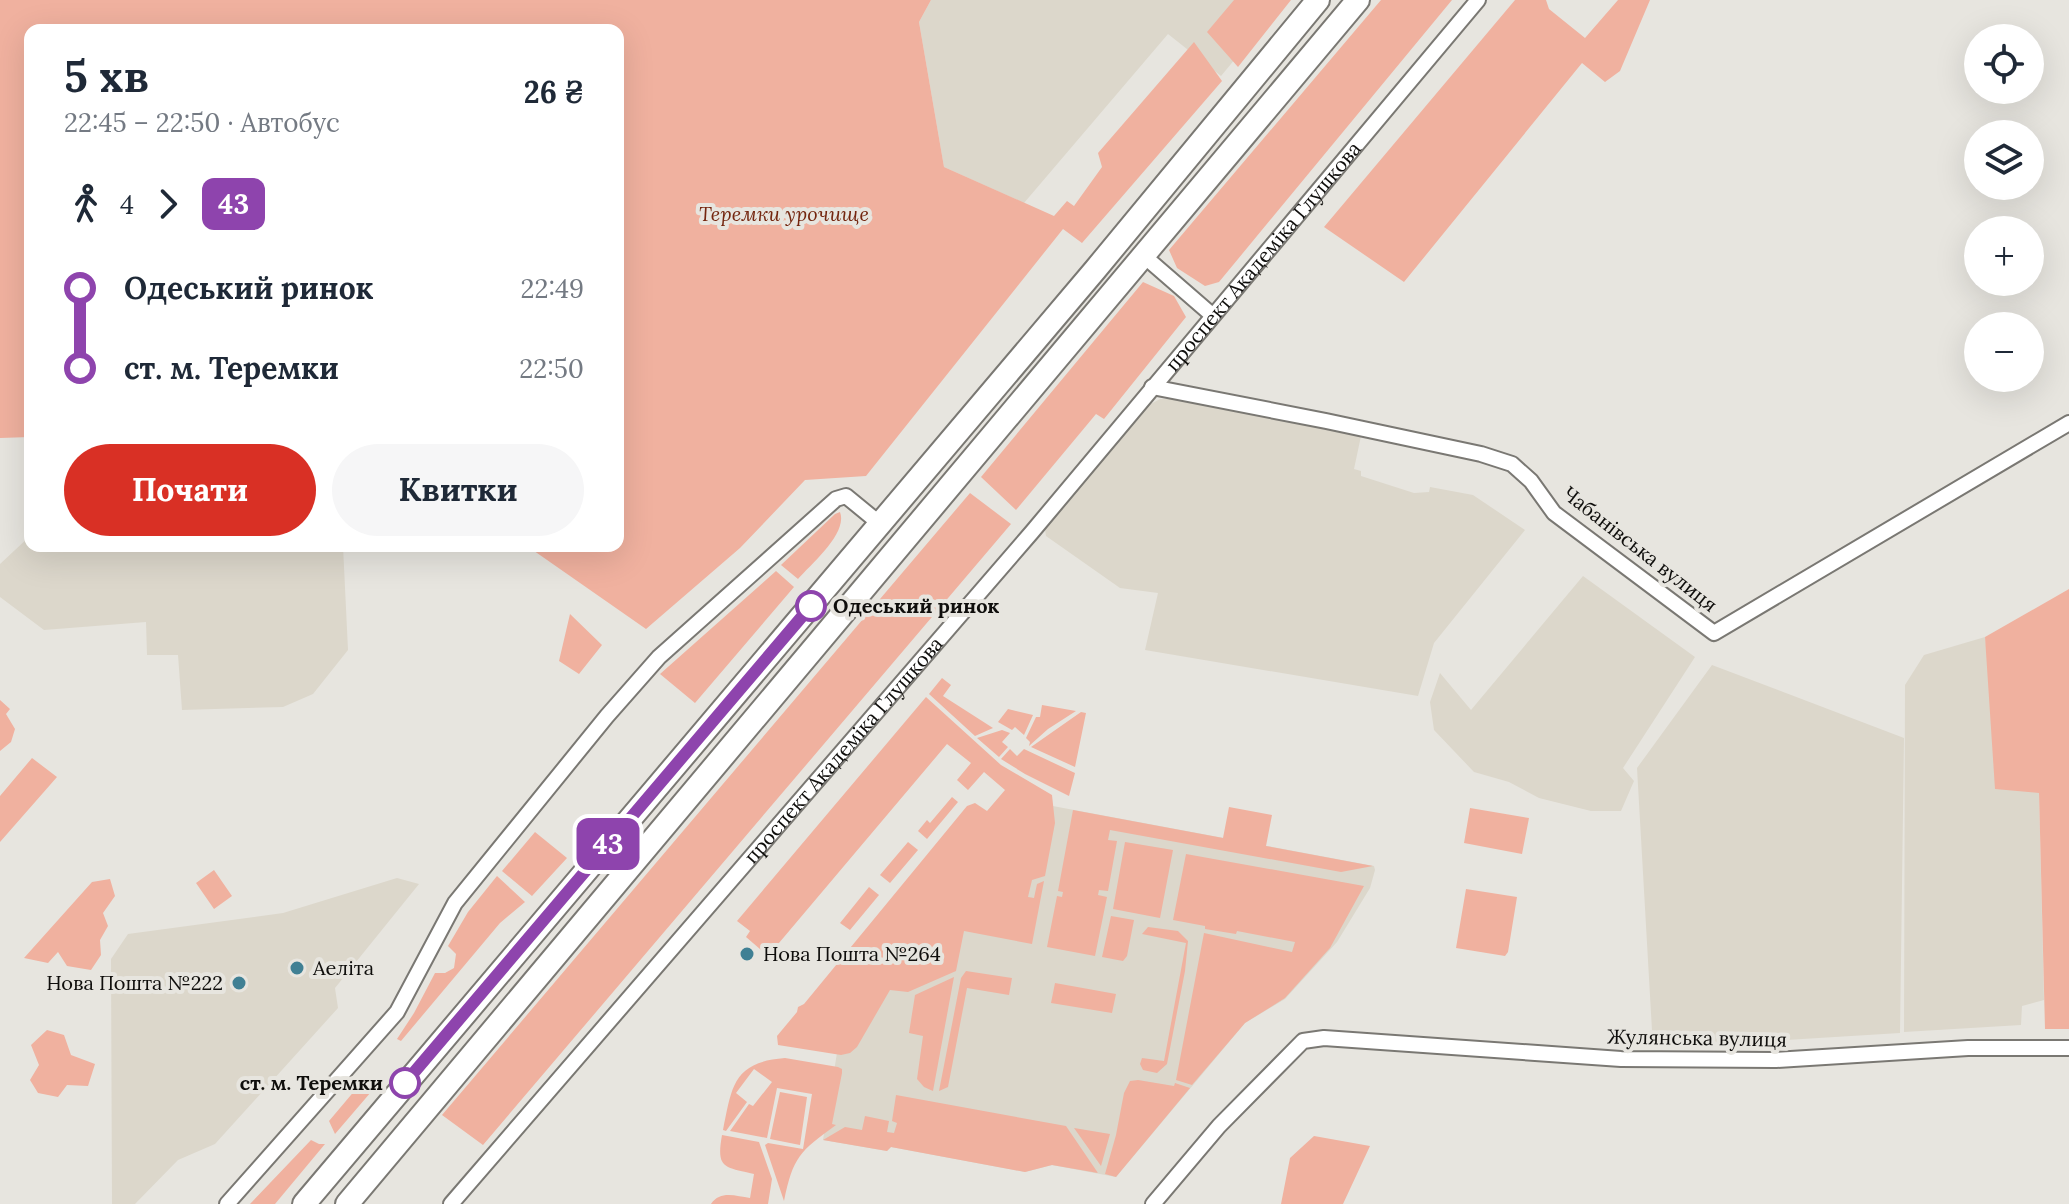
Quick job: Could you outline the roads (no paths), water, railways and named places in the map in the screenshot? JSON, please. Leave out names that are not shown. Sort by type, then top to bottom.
[{"type":"highway","points":[[304,1204],[1095,270],[1318,0]]},
{"type":"highway","points":[[347,1204],[1358,0]]},
{"type":"street","name":"проспект Академіка Глушкова","points":[[451,1204],[931,650],[1478,0]]},
{"type":"street","points":[[1144,256],[1212,315]]},
{"type":"street","name":"Чабанівська вулиця","points":[[1152,387],[1426,442],[1512,464],[1531,481],[1554,513],[1714,633],[2069,423]]},
{"type":"street","points":[[227,1204],[397,1012],[455,903],[659,657],[836,499],[846,496],[879,523]]},
{"type":"street","name":"Жулянська вулиця","points":[[1153,1204],[1219,1126],[1303,1041],[1324,1038],[1621,1059],[1776,1060],[1968,1048],[2069,1048]]},
{"type":"place","name":"Одеський ринок","points":[[811,606]]},
{"type":"place","name":"Нова Пошта №264","points":[[747,954]]},
{"type":"place","name":"Аеліта","points":[[297,968]]},
{"type":"place","name":"Нова Пошта №222","points":[[239,983]]},
{"type":"place","name":"ст. м. Теремки","points":[[405,1083]]},
{"type":"park label","name":"Теремки урочище","points":[[784,214]]}]
